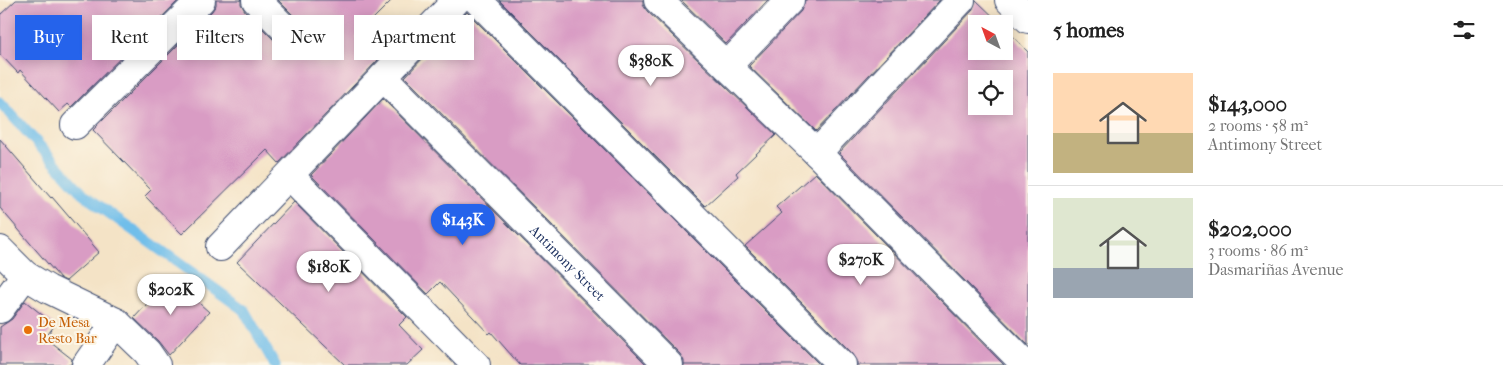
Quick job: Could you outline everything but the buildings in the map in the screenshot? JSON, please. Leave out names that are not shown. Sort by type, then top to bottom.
[{"type":"street","points":[[75,125],[201,0]]},
{"type":"street","points":[[256,0],[272,16]]},
{"type":"street","points":[[220,247],[457,0]]},
{"type":"street","points":[[477,0],[842,365]]},
{"type":"street","points":[[658,0],[817,153],[1026,365]]},
{"type":"street","points":[[727,66],[790,0]]},
{"type":"street","points":[[817,153],[961,0]]},
{"type":"street","points":[[1009,0],[1028,19]]},
{"type":"street","name":"Antimony Street","points":[[382,77],[669,365]]},
{"type":"street","points":[[290,176],[476,365]]},
{"type":"street","points":[[0,250],[25,275],[48,289],[116,322],[147,352],[156,365]]},
{"type":"street","points":[[0,309],[25,275]]},
{"type":"street","points":[[86,365],[116,322]]},
{"type":"waterway","points":[[0,102],[84,195],[244,310],[275,365]]},
{"type":"place","name":"De Mesa Resto Bar","points":[[28,330]]}]
